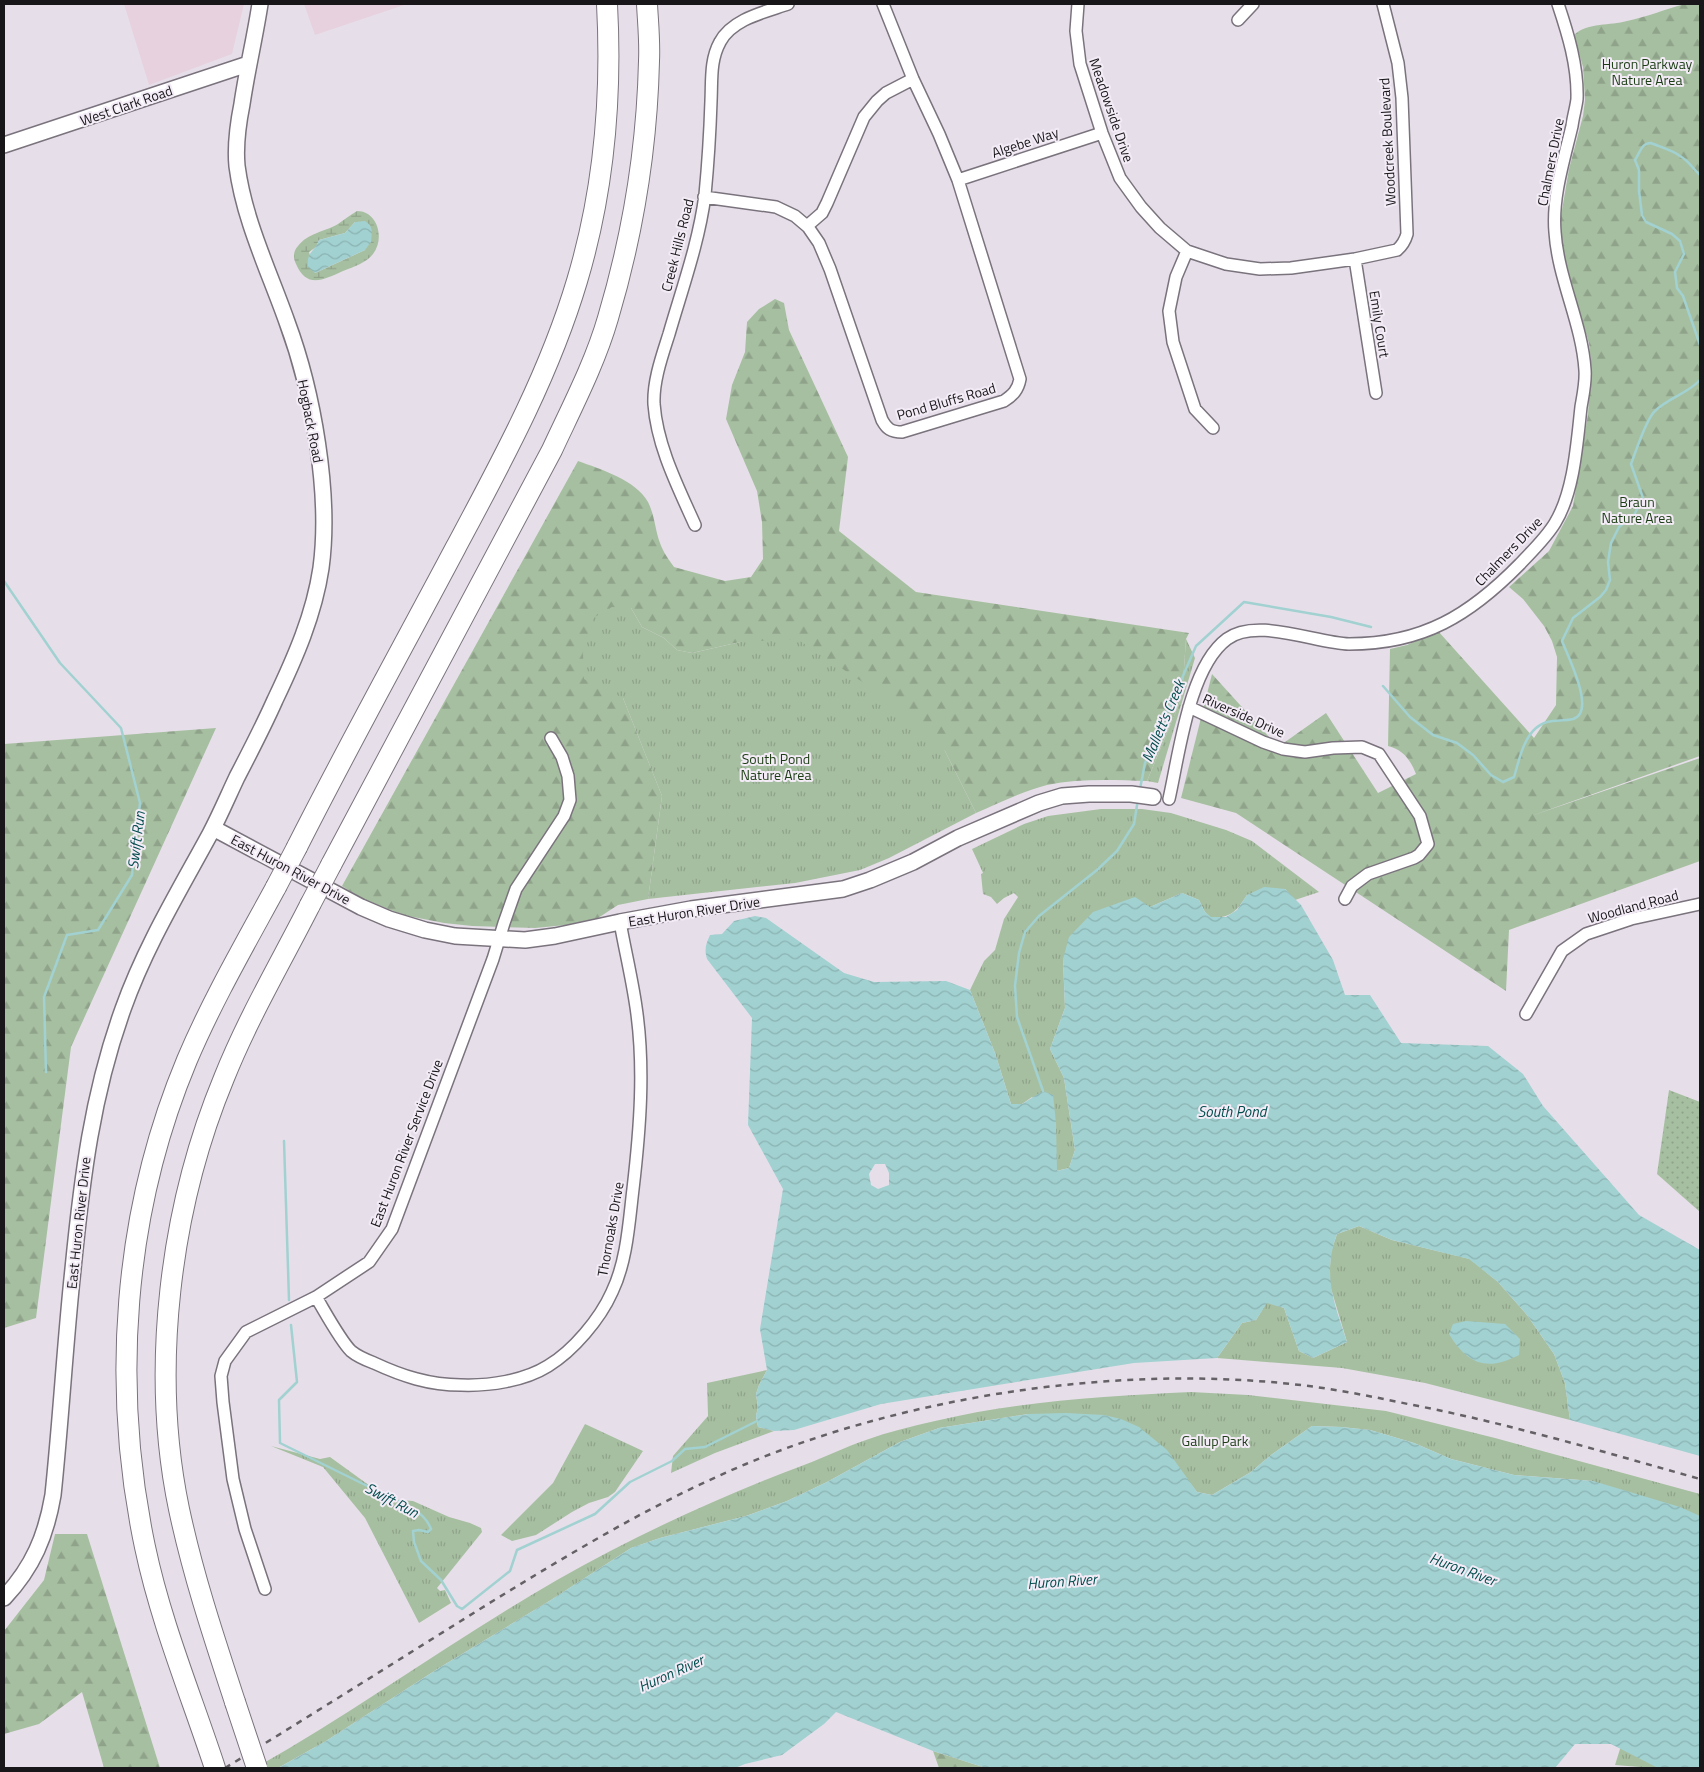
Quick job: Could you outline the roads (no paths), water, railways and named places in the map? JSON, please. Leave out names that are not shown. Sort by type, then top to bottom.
[{"type":"highway","points":[[215,1768],[160,1604],[145,1548],[134,1481],[126,1383],[126,1345],[135,1251],[148,1183],[165,1118],[186,1062],[206,1017],[522,422],[550,360],[578,280],[596,202],[606,133],[608,76],[607,4]]},
{"type":"highway","points":[[257,1768],[199,1592],[179,1508],[170,1444],[166,1378],[167,1330],[179,1231],[189,1184],[204,1129],[246,1029],[552,450],[580,392],[608,319],[632,224],[644,143],[649,59],[647,4]]},
{"type":"main road","name":"Hogback Road","points":[[213,828],[266,722],[292,664],[316,597],[321,564],[323,506],[321,476],[306,387],[289,328],[255,236],[237,165],[236,143],[239,120],[260,4]]},
{"type":"main road","name":"West Clark Road","points":[[4,145],[248,64]]},
{"type":"main road","name":"East Huron River Drive","points":[[4,1598],[30,1566],[41,1542],[50,1511],[82,1178],[95,1106],[106,1063],[123,1008],[140,968],[156,934],[213,828],[360,907],[388,919],[455,936],[524,940],[555,936],[690,909],[843,889],[870,880],[958,838],[1039,803],[1062,796],[1131,794],[1154,797]]},
{"type":"street","name":"Creek Hills Road","points":[[695,525],[657,432],[654,402],[658,372],[693,253],[704,196],[712,101],[712,68],[715,53],[721,39],[732,28],[742,22],[788,4]]},
{"type":"street","name":"Pond Bluffs Road","points":[[704,196],[776,207],[795,216],[807,226],[819,243],[830,269],[882,420],[887,428],[895,432],[902,432],[1004,401],[1012,396],[1019,387],[1020,379],[958,180],[913,79],[883,4]]},
{"type":"street","name":"Meadowside Drive","points":[[1078,4],[1076,31],[1078,54],[1102,133],[1120,178],[1141,207],[1160,228],[1187,251],[1226,264],[1260,269],[1291,268],[1371,255]]},
{"type":"street","points":[[1238,20],[1253,4]]},
{"type":"street","name":"Woodcreek Boulevard","points":[[1371,255],[1397,250],[1402,246],[1407,234],[1402,98],[1398,63],[1383,4]]},
{"type":"street","name":"Chalmers Drive","points":[[1169,799],[1189,707],[1213,652],[1229,637],[1250,630],[1286,632],[1346,644],[1387,642],[1416,635],[1455,618],[1496,588],[1541,542],[1556,522],[1569,490],[1580,424],[1585,375],[1583,349],[1560,264],[1555,233],[1555,205],[1577,101],[1573,56],[1558,4]]},
{"type":"street","points":[[807,226],[822,213],[867,112],[886,94],[913,79]]},
{"type":"street","name":"Algebe Way","points":[[958,180],[1102,133]]},
{"type":"street","points":[[1187,251],[1176,277],[1169,311],[1173,342],[1195,409],[1213,428]]},
{"type":"street","name":"Emily Court","points":[[1355,259],[1376,393]]},
{"type":"street","name":"Riverside Drive","points":[[1189,707],[1263,742],[1284,749],[1305,752],[1332,748],[1362,747],[1379,754],[1420,816],[1428,844],[1414,858],[1368,874],[1352,886],[1345,899]]},
{"type":"street","name":"East Huron River Service Drive","points":[[265,1589],[245,1529],[233,1479],[223,1402],[222,1376],[225,1361],[246,1332],[316,1296],[369,1262],[392,1229],[500,940],[504,922],[516,889],[564,816],[570,800],[568,776],[562,757],[551,738]]},
{"type":"street","name":"Woodland Road","points":[[1526,1014],[1562,951],[1586,934],[1631,919],[1700,904]]},
{"type":"street","name":"Thornoaks Drive","points":[[316,1296],[350,1350],[365,1359],[408,1378],[430,1384],[494,1384],[535,1372],[548,1366],[562,1355],[576,1343],[595,1321],[612,1292],[620,1270],[628,1225],[640,1116],[641,1082],[636,1009],[620,922]]},
{"type":"water","points":[[365,221],[370,225],[372,231],[371,242],[365,250],[315,273],[308,267],[309,255],[319,240],[345,233],[355,222]]},
{"type":"water","name":"South Pond","points":[[1264,887],[1285,889],[1301,905],[1333,960],[1345,995],[1370,995],[1401,1043],[1488,1046],[1523,1074],[1543,1106],[1639,1215],[1700,1250],[1700,1456],[1570,1420],[1565,1383],[1554,1354],[1527,1315],[1498,1282],[1469,1259],[1392,1240],[1359,1226],[1337,1234],[1330,1263],[1334,1301],[1347,1342],[1313,1358],[1299,1351],[1284,1308],[1267,1303],[1256,1320],[1242,1323],[1217,1358],[1134,1363],[881,1404],[794,1430],[774,1431],[758,1427],[756,1394],[767,1370],[760,1329],[783,1189],[748,1125],[752,1018],[707,959],[706,947],[710,935],[722,934],[734,921],[755,916],[766,918],[844,973],[874,982],[946,981],[970,990],[995,1053],[1011,1104],[1022,1104],[1043,1091],[1053,1095],[1056,1123],[1057,1171],[1069,1168],[1075,1150],[1064,1078],[1050,1049],[1065,1008],[1063,959],[1069,937],[1093,912],[1135,897],[1150,907],[1182,893],[1199,900],[1205,912],[1211,917],[1226,917],[1237,910],[1247,895]],"holes":[[[875,1164],[885,1164],[889,1173],[889,1185],[878,1189],[871,1185],[869,1174]]]},
{"type":"water","points":[[1466,1321],[1505,1324],[1520,1339],[1519,1355],[1508,1360],[1488,1364],[1471,1358],[1463,1352],[1449,1334],[1453,1324]]},
{"type":"water","name":"Huron River","points":[[1028,1414],[1104,1415],[1121,1419],[1139,1427],[1167,1450],[1197,1492],[1212,1495],[1251,1472],[1271,1455],[1312,1426],[1341,1427],[1370,1430],[1414,1443],[1451,1459],[1514,1475],[1593,1481],[1680,1507],[1700,1516],[1700,1768],[1658,1768],[1611,1744],[1575,1744],[1555,1768],[986,1768],[933,1751],[836,1712],[824,1724],[782,1755],[735,1768],[278,1768],[326,1741],[631,1548],[660,1538],[746,1516],[787,1501],[827,1482],[900,1442],[939,1428]]},
{"type":"waterway","name":"Mallett's Creek","points":[[1700,175],[1683,158],[1651,143],[1643,147],[1635,160],[1639,170],[1642,215],[1646,222],[1672,234],[1680,241],[1684,254],[1675,272],[1677,288],[1683,296],[1700,345]]},
{"type":"waterway","name":"Mallett's Creek","points":[[1383,686],[1410,717],[1433,735],[1457,743],[1473,755],[1491,775],[1503,782],[1514,777],[1525,744],[1536,728],[1549,722],[1573,719],[1580,714],[1582,706],[1581,695],[1574,670],[1562,641],[1573,618],[1606,590],[1610,580],[1608,562],[1611,543],[1619,527],[1634,515],[1643,498],[1631,464],[1648,421],[1660,407],[1700,380]]},
{"type":"waterway","name":"Swift Run","points":[[4,581],[60,663],[121,728],[140,803],[132,875],[98,930],[67,935],[44,997],[46,1072]]},
{"type":"waterway","name":"Mallett's Creek","points":[[1140,789],[1145,763],[1196,646],[1244,602],[1331,617],[1371,627]]},
{"type":"waterway","name":"Mallett's Creek","points":[[1043,1091],[1017,1017],[1015,986],[1019,953],[1025,932],[1039,916],[1097,870],[1117,851],[1134,824],[1138,799]]},
{"type":"waterway","name":"Swift Run","points":[[284,1141],[289,1300]]},
{"type":"waterway","name":"Swift Run","points":[[291,1325],[297,1382],[279,1400],[280,1443],[412,1508],[421,1515],[428,1522],[431,1529],[428,1532],[413,1531],[414,1542],[421,1561],[441,1580],[457,1606],[462,1609],[510,1571],[517,1550],[595,1514],[630,1482],[672,1461],[685,1449],[705,1447],[757,1421]]},
{"type":"railway","points":[[225,1768],[551,1566],[614,1529],[679,1495],[746,1464],[809,1440],[875,1420],[944,1404],[1014,1391],[1084,1383],[1155,1379],[1224,1379],[1291,1384],[1364,1395],[1482,1420],[1700,1479]]},
{"type":"park label","name":"Huron Parkway Nature Area","points":[[1647,72]]},
{"type":"park label","name":"Braun Nature Area","points":[[1637,510]]},
{"type":"park label","name":"South Pond Nature Area","points":[[776,766]]},
{"type":"park label","name":"Gallup Park","points":[[1215,1440]]}]
